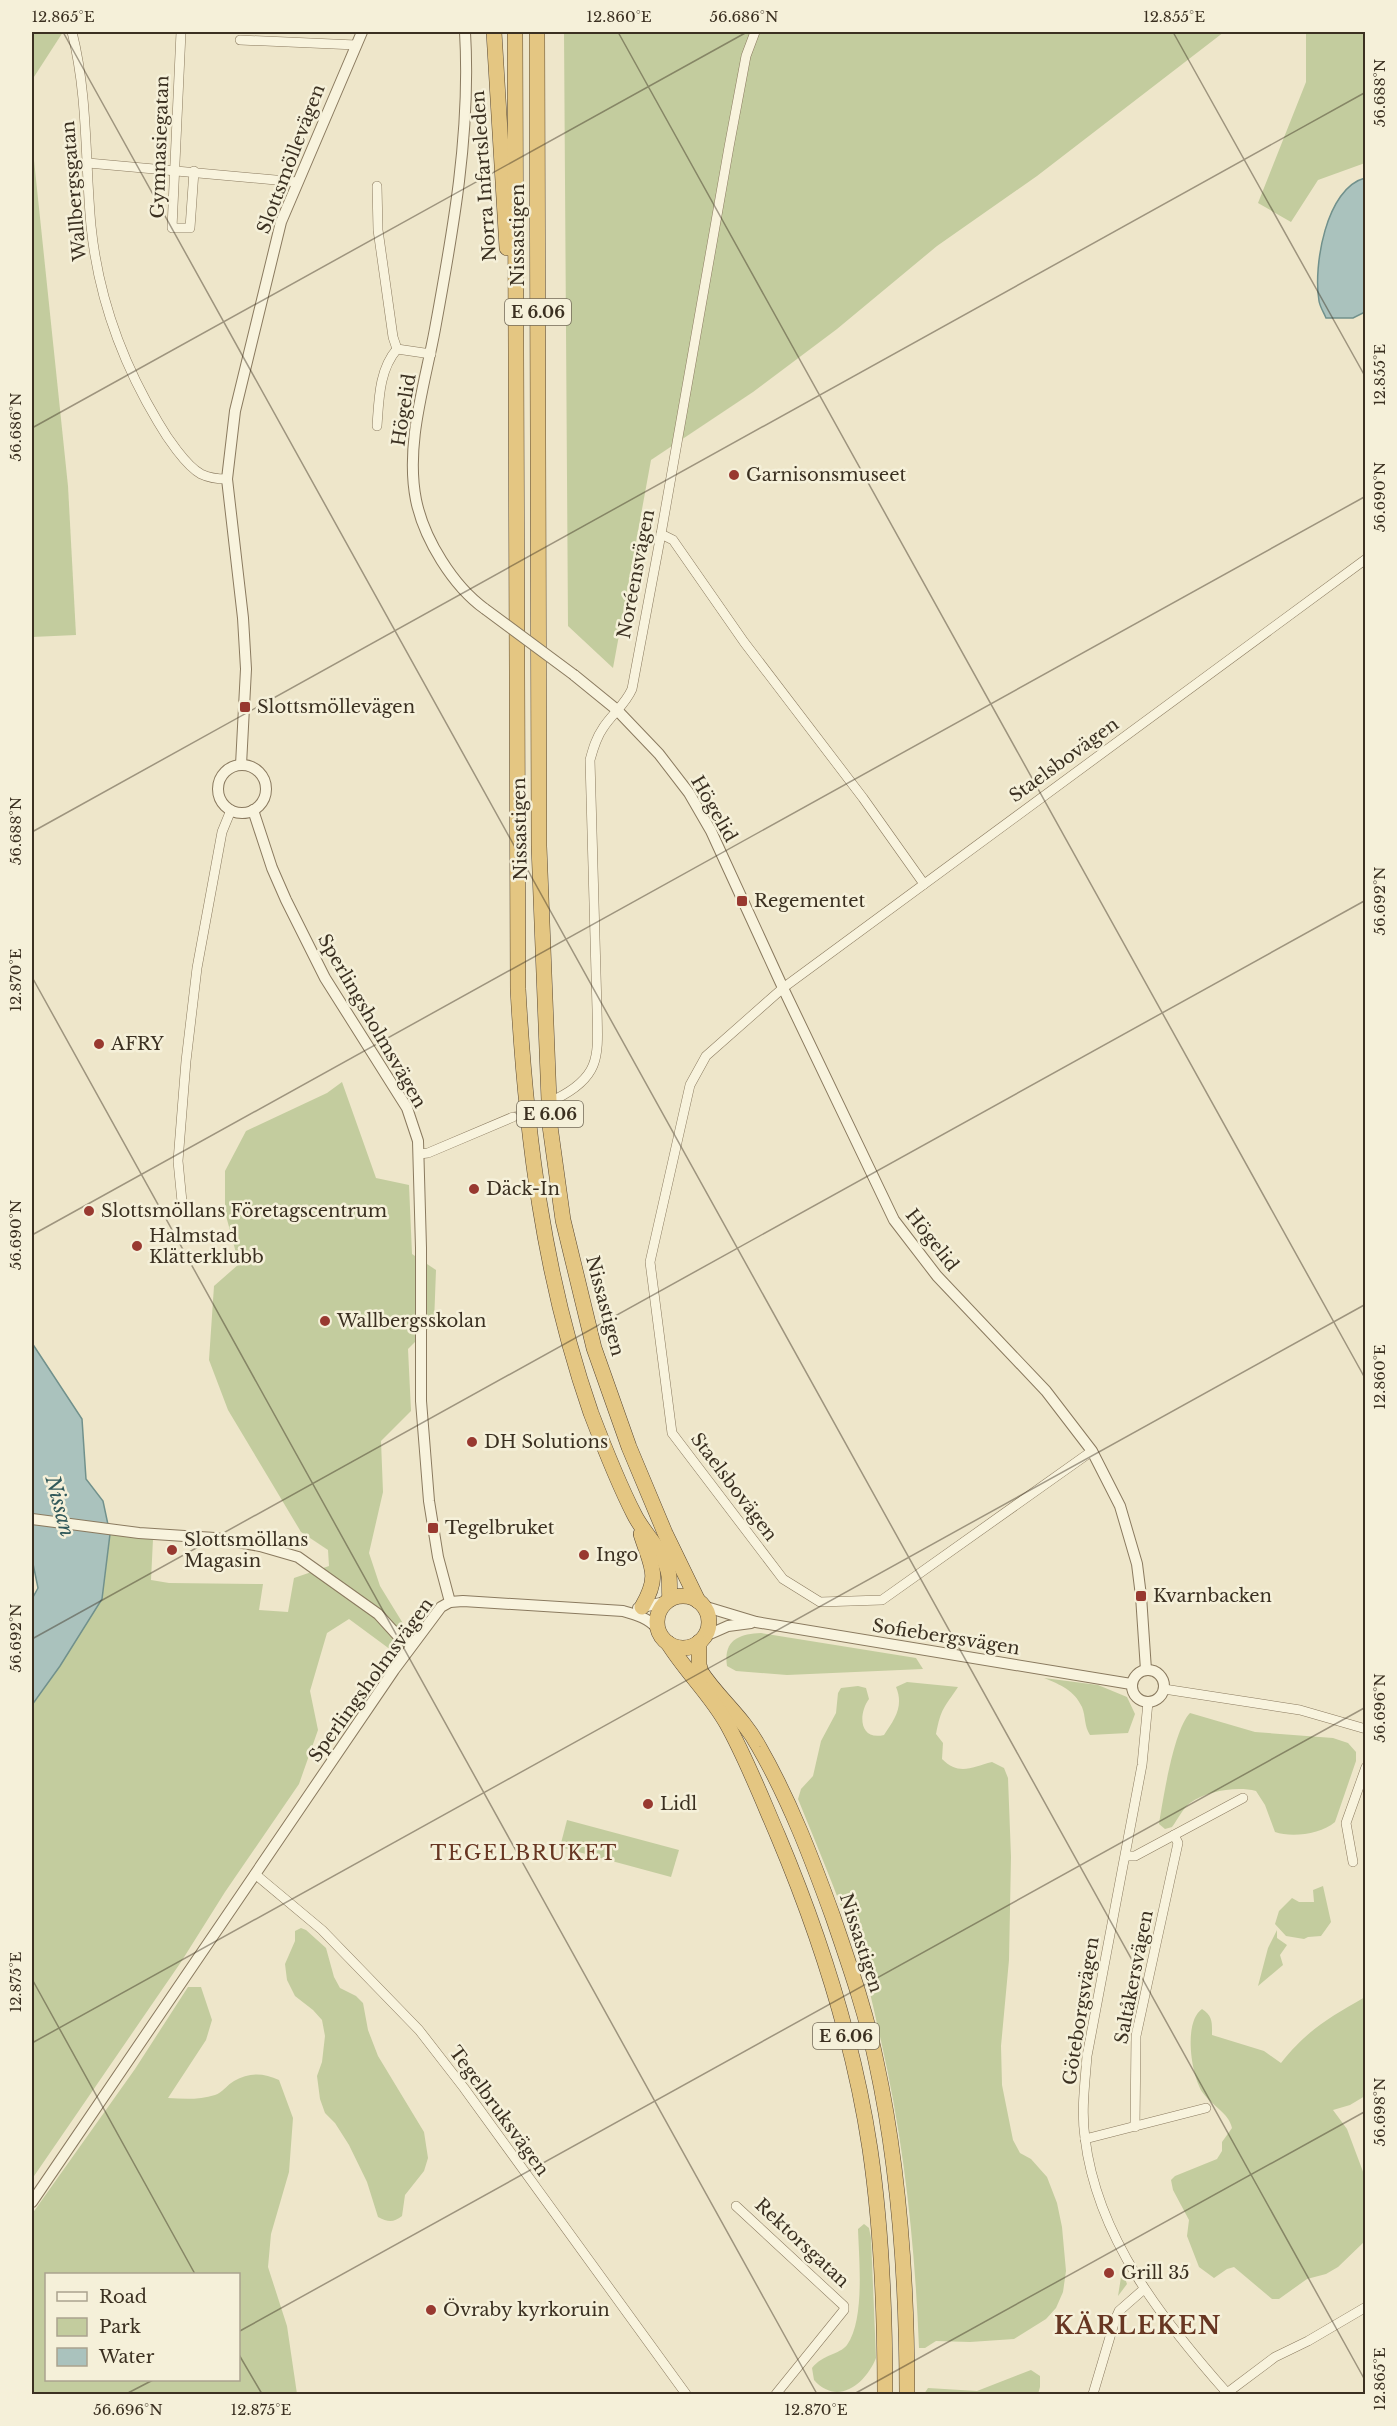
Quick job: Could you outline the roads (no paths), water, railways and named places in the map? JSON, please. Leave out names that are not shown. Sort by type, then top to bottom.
[{"type":"highway","name":"Norra Infartsleden","points":[[494,32],[504,224],[516,317]]},
{"type":"highway","name":"E 6.06","points":[[514,32],[516,317]]},
{"type":"highway","name":"Nissastigen","points":[[537,32],[539,846],[550,1126],[563,1220],[594,1348],[641,1476],[700,1603]]},
{"type":"highway","name":"Nissastigen","points":[[516,317],[518,978],[524,1096],[537,1200],[560,1304],[591,1412],[620,1486],[635,1517],[665,1562],[669,1577],[667,1601]]},
{"type":"highway","name":"E 6.06","points":[[635,1517],[654,1573],[652,1588],[642,1607]]},
{"type":"highway","points":[[667,1601],[687,1596],[700,1603]]},
{"type":"highway","name":"E 6.06","points":[[667,1601],[659,1610],[658,1629],[680,1663],[726,1722],[738,1746],[795,1876],[829,1974],[854,2066],[870,2149],[881,2247],[885,2394]]},
{"type":"highway","name":"E 6.06","points":[[700,1603],[709,1621],[701,1640]]},
{"type":"highway","name":"Nissastigen","points":[[701,1640],[699,1665],[701,1672],[750,1730],[792,1810],[815,1866],[850,1967],[876,2059],[892,2146],[903,2243],[907,2394]]},
{"type":"highway","points":[[668,1643],[684,1647],[701,1640]]},
{"type":"street","name":"Wallbergsgatan","points":[[72,32],[80,62],[91,226],[97,267],[122,353],[165,434],[194,469],[210,477],[227,479]]},
{"type":"street","name":"Gymnasiegatan","points":[[182,32],[172,228],[190,228],[194,171]]},
{"type":"street","name":"Slottsmöllevägen","points":[[241,765],[246,669],[243,618],[227,479],[235,411],[281,222],[362,32]]},
{"type":"street","name":"Högelid","points":[[465,32],[464,114],[459,184],[431,354],[420,406],[414,455],[416,501],[425,527],[448,569],[465,592],[617,710],[659,754],[689,794],[711,831],[894,1220],[937,1276],[1046,1391],[1092,1451],[1120,1506],[1137,1564],[1146,1670]]},
{"type":"street","name":"Noréensvägen","points":[[556,1099],[585,1080],[591,1071],[598,1047],[589,776],[595,743],[602,729],[625,703],[632,689],[746,56],[755,32]]},
{"type":"street","points":[[240,40],[283,36],[356,45]]},
{"type":"street","points":[[88,163],[175,169],[297,182]]},
{"type":"street","points":[[377,186],[382,268],[388,316],[397,349]]},
{"type":"street","points":[[397,349],[431,354]]},
{"type":"street","points":[[377,426],[384,370],[387,360],[397,349]]},
{"type":"street","points":[[661,534],[673,540],[761,664],[863,798],[924,884]]},
{"type":"street","name":"Staelsbovägen","points":[[1092,1451],[882,1600],[820,1602],[783,1579],[672,1432],[650,1262],[690,1085],[706,1056],[783,988],[1365,559]]},
{"type":"street","points":[[241,765],[249,766],[256,770],[265,784],[262,801],[253,810],[240,813],[231,810],[221,800],[218,784],[228,770],[241,765]]},
{"type":"street","points":[[183,1212],[178,1161],[193,1001],[222,832],[231,810]]},
{"type":"street","name":"Sperlingsholmsvägen","points":[[32,2202],[412,1645],[441,1607],[450,1602],[438,1557],[429,1501],[421,1401],[419,1154],[416,1134],[407,1108],[330,986],[285,900],[253,810]]},
{"type":"street","points":[[419,1154],[428,1153],[513,1117]]},
{"type":"street","points":[[32,1518],[139,1533],[215,1539],[260,1546],[298,1557],[378,1614],[398,1636],[412,1645]]},
{"type":"street","points":[[623,1611],[667,1601]]},
{"type":"street","points":[[450,1602],[525,1604],[623,1611],[640,1616],[658,1629]]},
{"type":"street","name":"Sofiebergsvägen","points":[[700,1603],[756,1622],[1131,1684]]},
{"type":"street","name":"Sofiebergsvägen","points":[[701,1640],[728,1626],[756,1622]]},
{"type":"street","points":[[1146,1670],[1159,1674],[1164,1689],[1157,1700],[1148,1702],[1136,1698],[1131,1684],[1135,1675],[1146,1670]]},
{"type":"street","points":[[1164,1689],[1300,1710],[1365,1729]]},
{"type":"street","name":"Göteborgsvägen","points":[[1148,1702],[1142,1765],[1087,2056],[1084,2085],[1085,2139],[1090,2165],[1108,2217],[1144,2289],[1182,2343],[1228,2394]]},
{"type":"street","points":[[1353,1862],[1346,1823],[1365,1767]]},
{"type":"street","points":[[1126,1856],[1135,1856],[1243,1798]]},
{"type":"street","name":"Saltåkersvägen","points":[[1135,2127],[1136,2036],[1178,1843],[1174,1835]]},
{"type":"street","name":"Tegelbruksvägen","points":[[255,1874],[322,1930],[419,2030],[464,2088],[686,2394]]},
{"type":"street","points":[[1085,2139],[1206,2108]]},
{"type":"street","name":"Rektorsgatan","points":[[736,2206],[844,2306],[844,2310],[776,2394]]},
{"type":"street","points":[[1093,2394],[1119,2311],[1144,2289]]},
{"type":"street","points":[[1228,2394],[1275,2357],[1308,2341],[1365,2307]]},
{"type":"water","points":[[1365,178],[1365,312],[1353,318],[1326,318],[1320,303],[1318,286],[1318,268],[1325,230],[1341,197],[1352,185]]},
{"type":"water","name":"Nissan","points":[[32,1343],[82,1419],[86,1479],[103,1501],[110,1534],[102,1599],[60,1666],[32,1705],[32,1599],[38,1588],[32,1559]]},
{"type":"tunnel","points":[[513,1117],[552,1101]]},
{"type":"place","name":"Garnisonsmuseet","points":[[734,475]]},
{"type":"place","name":"Slottsmöllevägen","points":[[245,707]]},
{"type":"place","name":"Regementet","points":[[742,901]]},
{"type":"place","name":"AFRY","points":[[99,1044]]},
{"type":"place","name":"Däck-In","points":[[474,1189]]},
{"type":"place","name":"Slottsmöllans Företagscentrum","points":[[89,1211]]},
{"type":"place","name":"Halmstad Klätterklubb","points":[[137,1246]]},
{"type":"place","name":"Wallbergsskolan","points":[[325,1321]]},
{"type":"place","name":"DH Solutions","points":[[472,1442]]},
{"type":"place","name":"Tegelbruket","points":[[433,1528]]},
{"type":"place","name":"Slottsmöllans Magasin","points":[[172,1550]]},
{"type":"place","name":"Ingo","points":[[584,1555]]},
{"type":"place","name":"Kvarnbacken","points":[[1141,1596]]},
{"type":"place","name":"Lidl","points":[[648,1804]]},
{"type":"place","name":"Grill 35","points":[[1109,2273]]},
{"type":"place","name":"Övraby kyrkoruin","points":[[431,2310]]},
{"type":"district","name":"TEGELBRUKET","points":[[524,1853]]},
{"type":"district","name":"KÄRLEKEN","points":[[1138,2326]]}]
